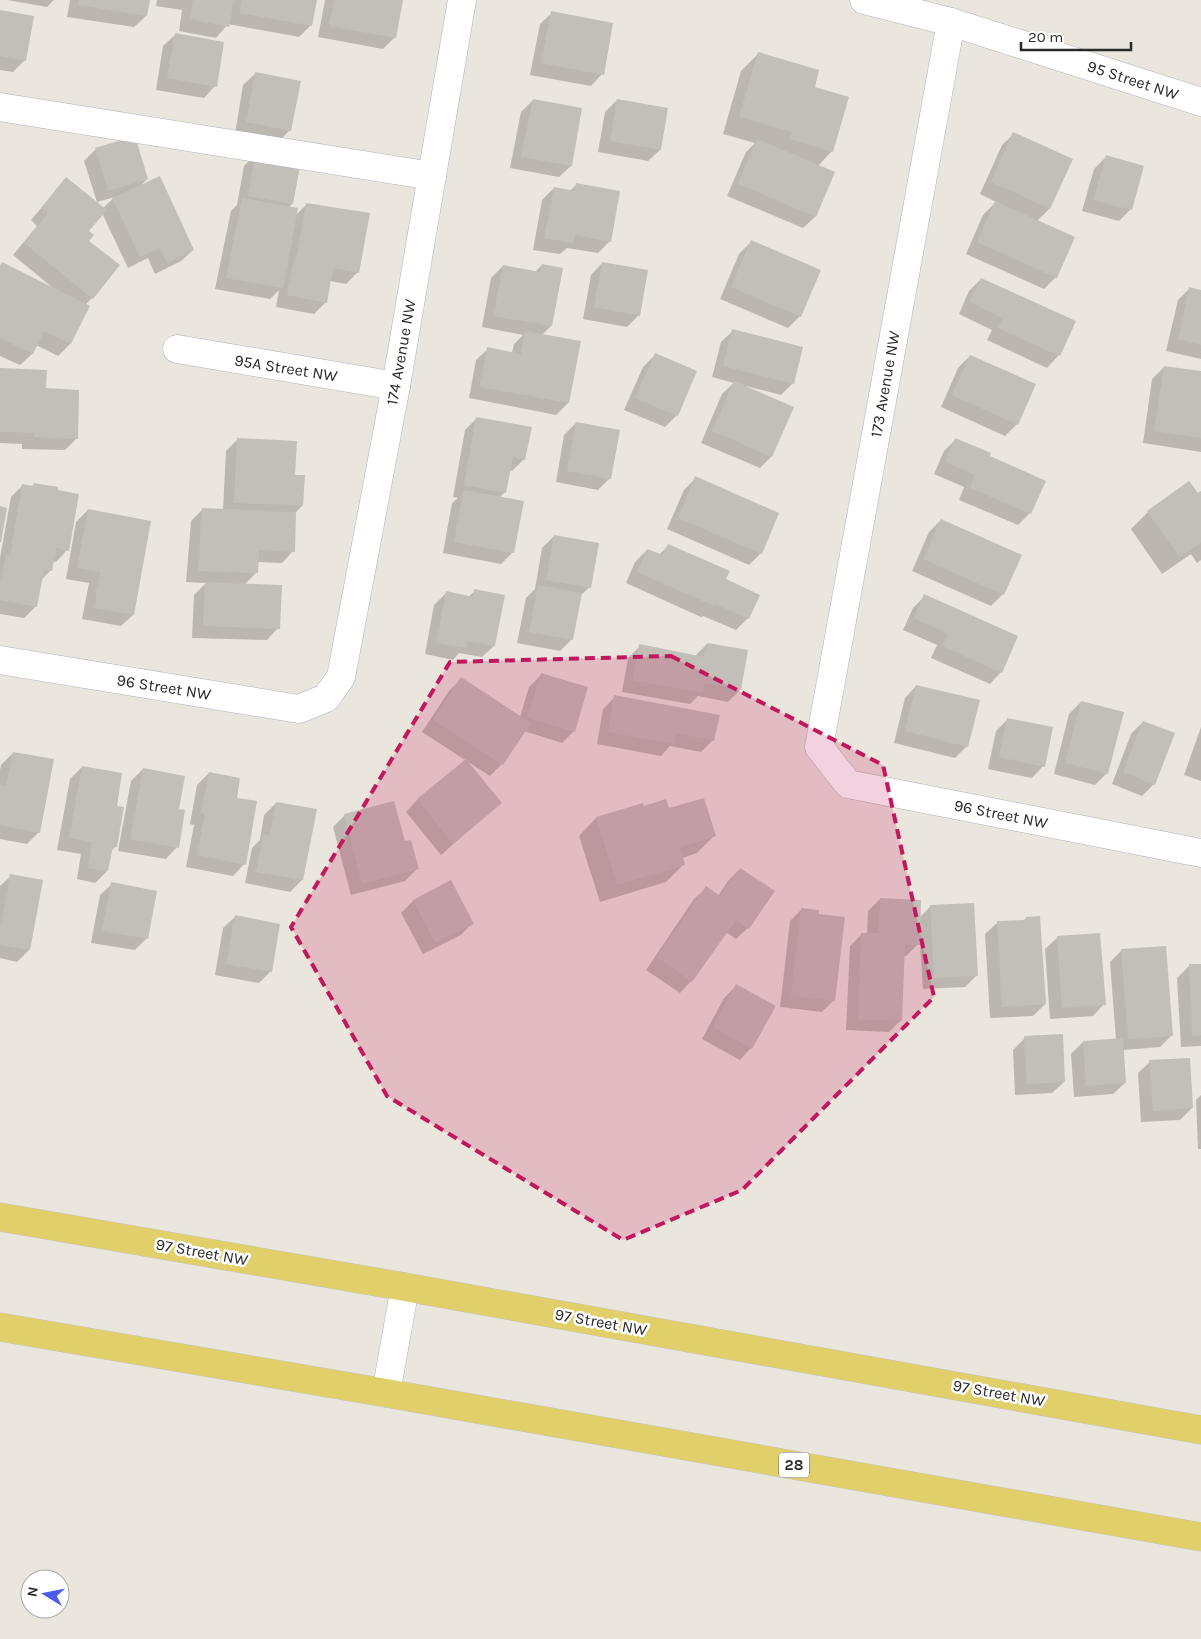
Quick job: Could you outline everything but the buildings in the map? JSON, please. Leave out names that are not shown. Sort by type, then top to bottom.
[{"type":"main road","name":"97 Street NW","points":[[0,1217],[405,1287],[1201,1430]]},
{"type":"main road","points":[[0,1327],[386,1393]]},
{"type":"main road","name":"28","points":[[386,1393],[1201,1537]]},
{"type":"street","name":"174 Avenue NW","points":[[326,698],[341,677],[347,652],[396,386],[462,0]]},
{"type":"street","name":"95 Street NW","points":[[864,0],[951,22],[1201,102]]},
{"type":"street","name":"173 Avenue NW","points":[[820,747],[951,22]]},
{"type":"street","points":[[0,107],[432,176]]},
{"type":"street","name":"95A Street NW","points":[[177,349],[396,386]]},
{"type":"street","name":"96 Street NW","points":[[0,660],[299,709],[326,698]]},
{"type":"street","name":"96 Street NW","points":[[820,747],[848,784],[1201,853]]},
{"type":"street","points":[[386,1393],[405,1287]]},
{"type":"highlighted area","points":[[671,656],[883,765],[934,997],[742,1190],[623,1240],[387,1096],[291,927],[450,662]]}]
